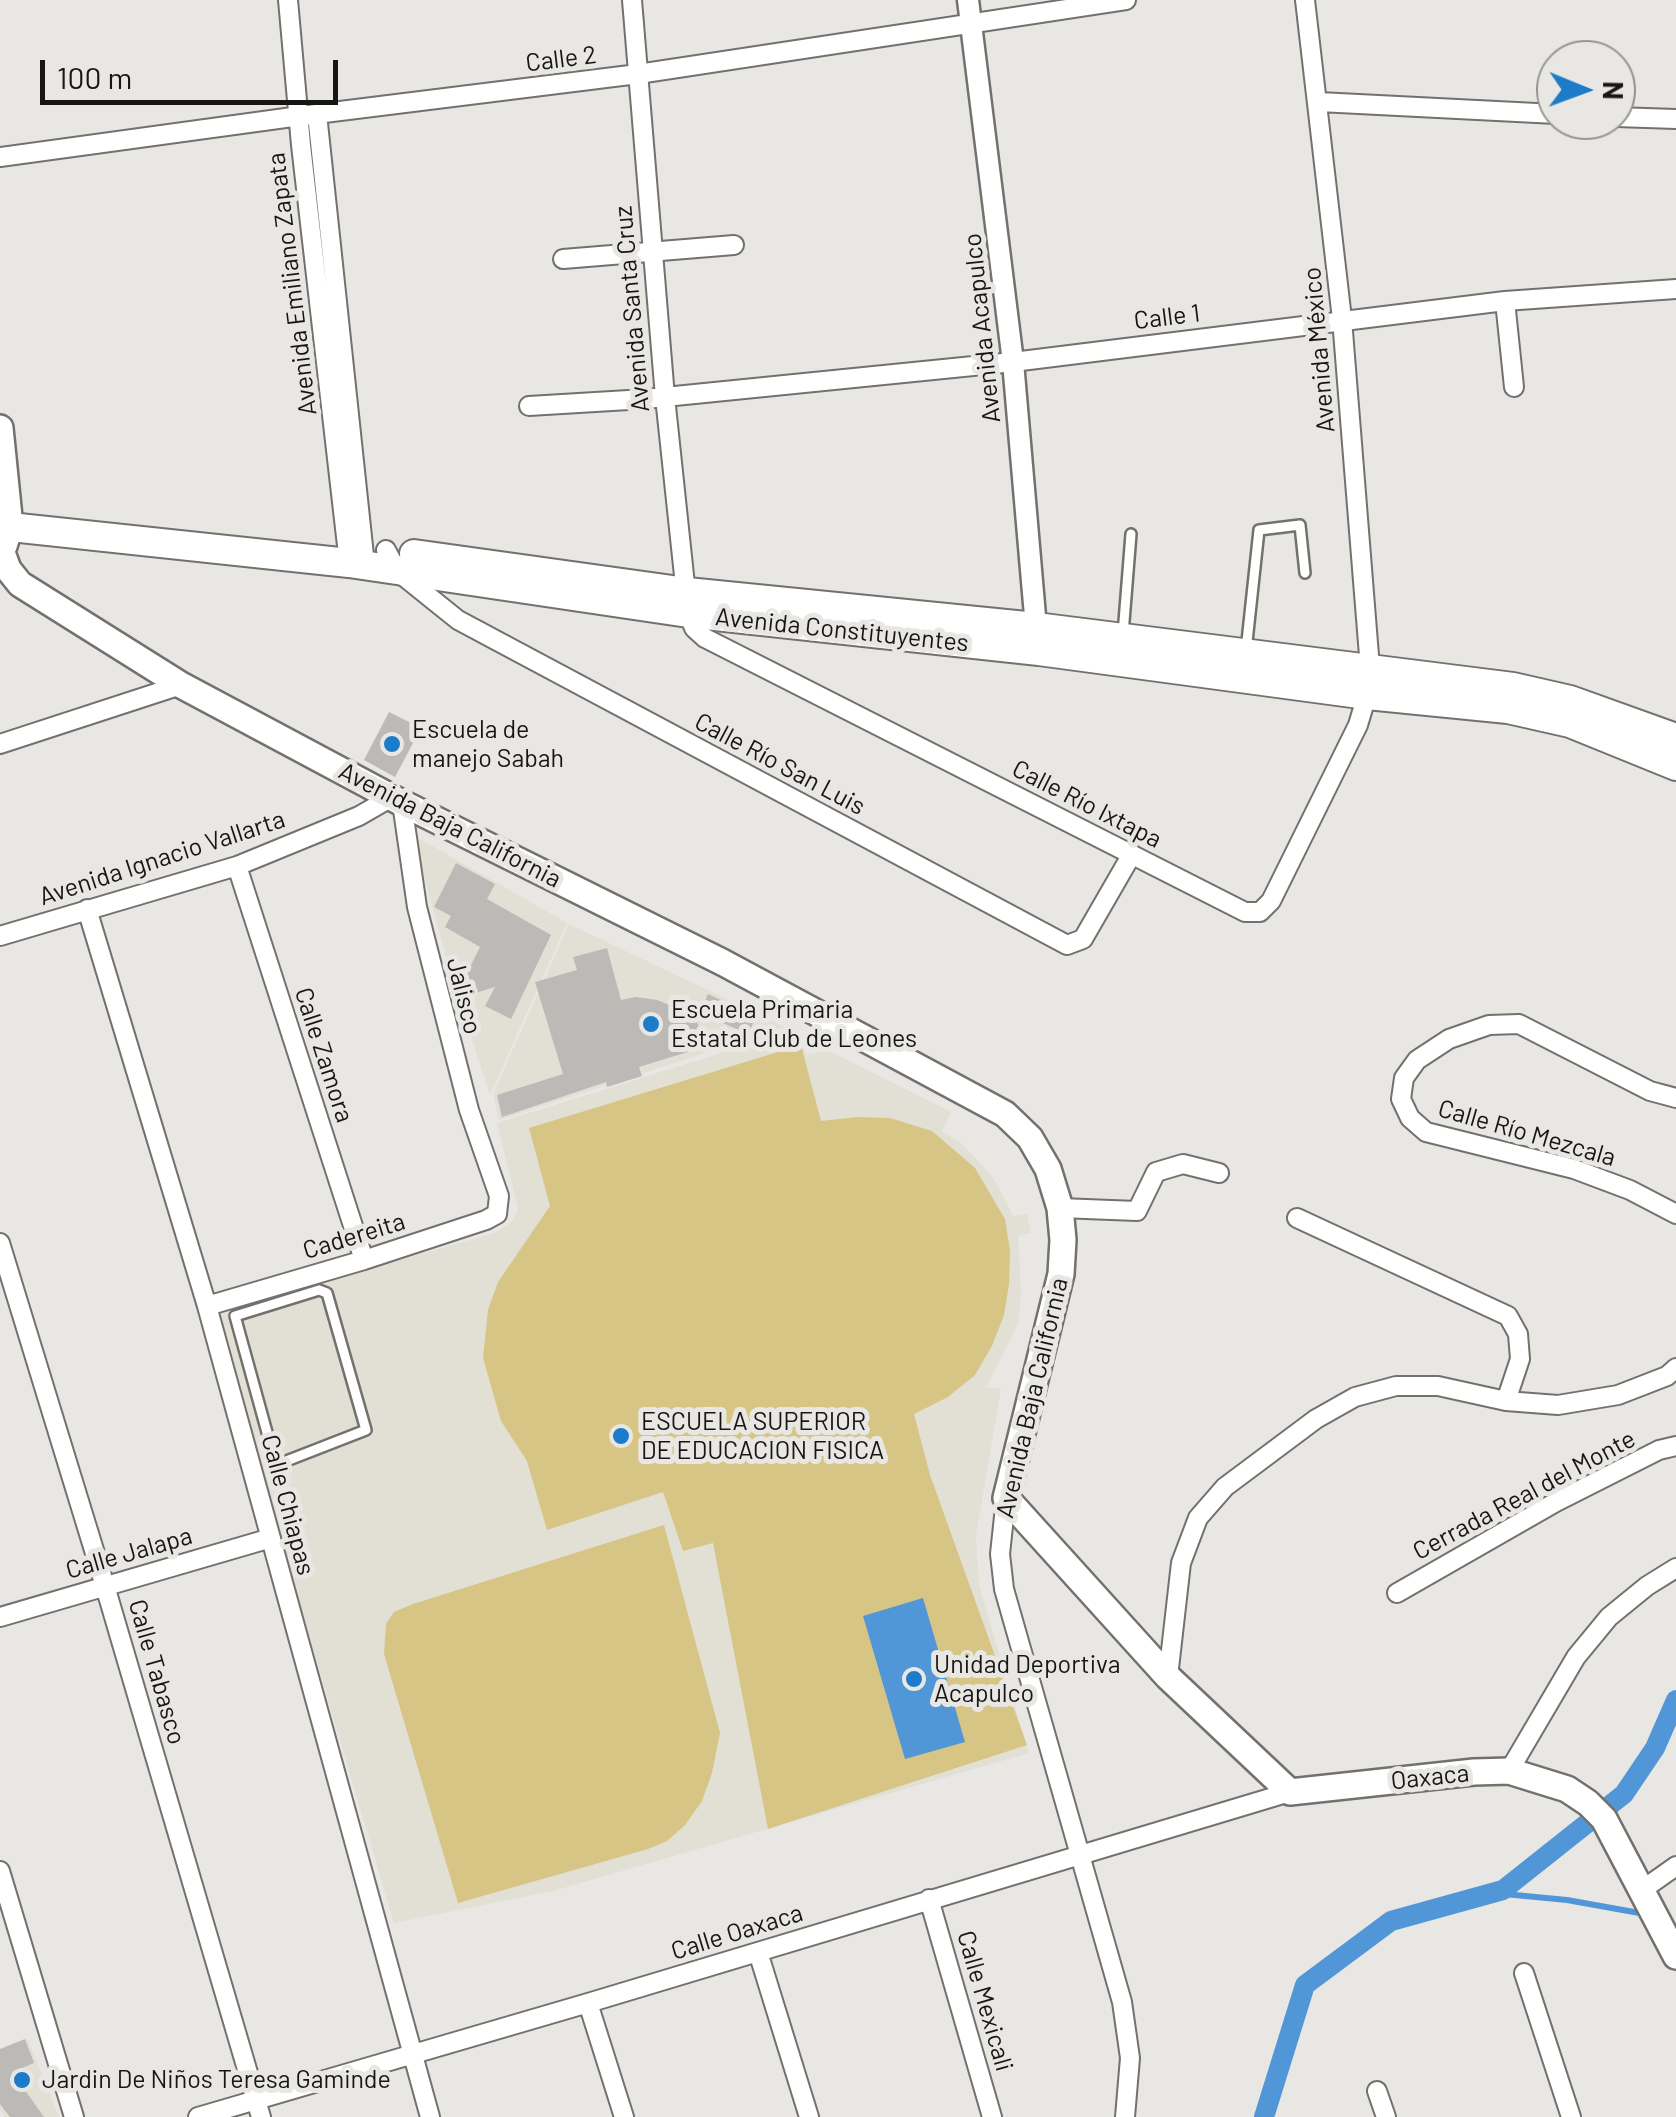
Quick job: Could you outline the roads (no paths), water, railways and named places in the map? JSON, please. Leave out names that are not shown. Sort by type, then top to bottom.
[{"type":"main road","points":[[0,428],[3,528]]},
{"type":"main road","name":"Avenida Constituyentes","points":[[3,528],[368,557],[687,603],[1037,639],[1368,682],[1570,723],[1676,766]]},
{"type":"main road","name":"Avenida Baja California","points":[[3,528],[20,584],[181,685],[397,800],[722,962],[1005,1114],[1030,1138],[1048,1168],[1060,1208],[1061,1274],[1006,1498]]},
{"type":"main road","name":"Avenida Constituyentes","points":[[1368,682],[1513,687],[1570,700],[1676,738]]},
{"type":"main road","points":[[1006,1498],[1168,1677],[1290,1792]]},
{"type":"main road","name":"Oaxaca","points":[[1290,1792],[1509,1771],[1566,1790],[1588,1803],[1616,1837],[1646,1896]]},
{"type":"main road","points":[[1646,1896],[1670,1944]]},
{"type":"street","name":"Avenida Emiliano Zapata","points":[[288,0],[309,115],[368,557]]},
{"type":"street","name":"Avenida Santa Cruz","points":[[632,0],[665,398],[687,603]]},
{"type":"street","name":"Avenida Acapulco","points":[[968,0],[1013,362],[1037,639]]},
{"type":"street","name":"Calle 2","points":[[0,157],[638,74],[1126,0]]},
{"type":"street","name":"Avenida México","points":[[1305,0],[1342,319],[1368,682]]},
{"type":"street","points":[[1319,102],[1536,113]]},
{"type":"street","points":[[1636,117],[1676,120]]},
{"type":"street","points":[[563,259],[734,245]]},
{"type":"street","name":"Calle 1","points":[[529,406],[665,398],[1013,362],[1504,301],[1676,289]]},
{"type":"street","points":[[1504,301],[1514,387]]},
{"type":"street","name":"Calle Río San Luis","points":[[368,557],[458,620],[1067,945],[1083,939],[1132,854]]},
{"type":"street","name":"Calle Río Ixtapa","points":[[687,603],[694,628],[705,638],[1246,912],[1260,912],[1270,901],[1349,743],[1368,682]]},
{"type":"street","points":[[0,744],[181,685]]},
{"type":"street","name":"Avenida Ignacio Vallarta","points":[[0,936],[237,866],[397,800]]},
{"type":"street","name":"Jalisco","points":[[397,800],[442,1016],[469,1110],[500,1196]]},
{"type":"street","name":"Calle Zamora","points":[[237,866],[364,1260]]},
{"type":"street","name":"Calle Chiapas","points":[[87,909],[207,1306],[430,2117]]},
{"type":"street","name":"Calle Río Mezcala","points":[[1676,1098],[1650,1091],[1518,1024],[1489,1025],[1449,1039],[1417,1060],[1404,1078],[1401,1099],[1410,1118],[1426,1132],[1574,1168],[1676,1214]]},
{"type":"street","points":[[1060,1208],[1138,1211],[1156,1172],[1183,1164],[1219,1174]]},
{"type":"street","name":"Cadereita","points":[[207,1306],[486,1220],[497,1214],[500,1196]]},
{"type":"street","points":[[1297,1218],[1508,1316],[1518,1334],[1520,1358],[1506,1401]]},
{"type":"street","name":"Calle Tabasco","points":[[0,1243],[106,1586],[258,2109]]},
{"type":"street","points":[[1168,1677],[1180,1563],[1198,1518],[1224,1488],[1316,1418],[1355,1397],[1396,1386],[1438,1386],[1506,1401],[1558,1406],[1618,1395],[1667,1376],[1676,1368]]},
{"type":"street","name":"Cerrada Real del Monte","points":[[1397,1592],[1556,1502],[1659,1450],[1676,1446]]},
{"type":"street","name":"Avenida Baja California","points":[[1006,1498],[1000,1554],[1004,1589],[1122,2002],[1130,2058],[1125,2117]]},
{"type":"street","name":"Calle Jalapa","points":[[0,1616],[271,1538]]},
{"type":"street","points":[[1509,1771],[1587,1643],[1609,1616],[1676,1568]]},
{"type":"street","name":"Calle Oaxaca","points":[[198,2117],[258,2109],[412,2056],[1290,1792]]},
{"type":"street","points":[[1646,1896],[1676,1866]]},
{"type":"street","points":[[0,1871],[74,2117]]},
{"type":"street","name":"Calle Mexicali","points":[[929,1899],[992,2117]]},
{"type":"street","points":[[758,1952],[809,2117]]},
{"type":"street","points":[[1524,1973],[1571,2117]]},
{"type":"street","points":[[588,2004],[624,2117]]},
{"type":"street","points":[[1378,2091],[1386,2117]]},
{"type":"lane","points":[[1244,666],[1259,530],[1300,526],[1304,573]]},
{"type":"lane","points":[[1121,650],[1131,534]]},
{"type":"lane","points":[[253,1472],[276,1464],[366,1430],[324,1290],[235,1316],[276,1464]]},
{"type":"water","name":"Unidad Deportiva Acapulco","points":[[923,1598],[965,1742],[905,1759],[863,1616]]},
{"type":"waterway","points":[[1264,2117],[1305,1985],[1391,1921],[1503,1890],[1624,1794],[1655,1748],[1676,1700]]},
{"type":"waterway","points":[[1494,1893],[1567,1900],[1645,1914]]},
{"type":"place","name":"Escuela de manejo Sabah","points":[[392,744]]},
{"type":"place","name":"Escuela Primaria Estatal Club de Leones","points":[[651,1024]]},
{"type":"place","name":"ESCUELA SUPERIOR DE EDUCACION FISICA","points":[[621,1436]]},
{"type":"place","name":"Unidad Deportiva Acapulco","points":[[914,1679]]},
{"type":"place","name":"Jardin De Niños Teresa Gaminde","points":[[22,2080]]}]
